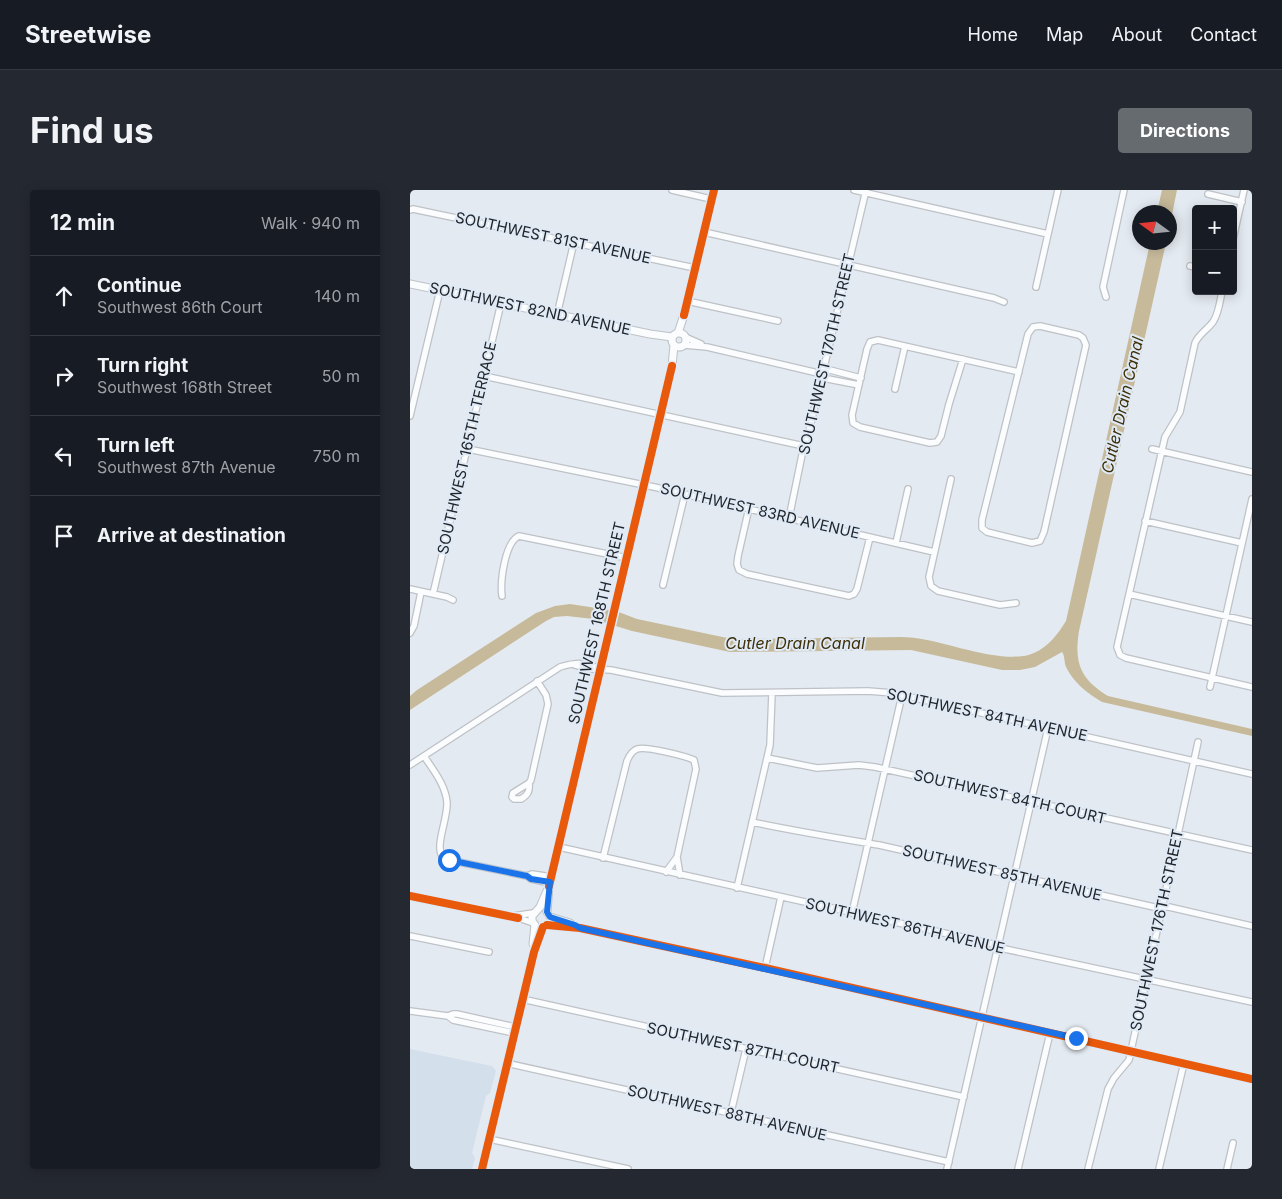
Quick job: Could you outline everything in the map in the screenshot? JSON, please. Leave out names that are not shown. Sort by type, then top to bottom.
[{"type":"street","points":[[672,190],[712,199]]},
{"type":"street","name":"SOUTHWEST 168TH STREET","points":[[536,912],[550,882],[559,847],[714,190]]},
{"type":"street","points":[[854,190],[866,191],[1048,234]]},
{"type":"street","points":[[1036,287],[1058,190]]},
{"type":"street","points":[[1106,297],[1103,287],[1124,190]]},
{"type":"street","points":[[1237,223],[1244,190]]},
{"type":"street","name":"SOUTHWEST 170TH STREET","points":[[789,518],[804,446],[808,436],[866,191]]},
{"type":"street","points":[[1208,194],[1242,202]]},
{"type":"street","name":"SOUTHWEST 81ST AVENUE","points":[[410,210],[413,209],[695,268]]},
{"type":"street","points":[[704,232],[994,298],[1004,302]]},
{"type":"street","points":[[557,315],[574,242]]},
{"type":"street","name":"SOUTHWEST 82ND AVENUE","points":[[410,284],[678,340],[822,374],[828,379],[860,381]]},
{"type":"street","points":[[410,416],[440,290]]},
{"type":"street","points":[[1221,295],[1216,316],[1195,343],[1180,412],[1166,433],[1118,644],[1119,653],[1126,658],[1252,687]]},
{"type":"street","points":[[687,300],[778,321]]},
{"type":"street","name":"SOUTHWEST 165TH TERRACE","points":[[433,594],[501,303]]},
{"type":"street","points":[[1040,326],[1079,335],[1084,340],[1086,348],[1044,532],[1040,541],[1036,543],[990,533],[982,528],[983,515],[1019,372],[1028,334],[1033,327],[1040,326]]},
{"type":"street","points":[[963,359],[941,436],[937,442],[930,443],[860,427],[854,423],[852,415],[867,349],[872,341],[878,340],[963,359],[1019,372]]},
{"type":"street","points":[[895,389],[905,346]]},
{"type":"street","points":[[484,376],[804,446]]},
{"type":"street","name":"SOUTHWEST 83RD AVENUE","points":[[468,449],[749,508],[934,552]]},
{"type":"street","points":[[1152,449],[1252,472]]},
{"type":"street","points":[[951,479],[929,577],[930,586],[938,591],[1000,605],[1016,603]]},
{"type":"street","points":[[896,543],[908,489]]},
{"type":"street","points":[[664,585],[685,494]]},
{"type":"street","points":[[1210,688],[1252,499]]},
{"type":"street","points":[[749,508],[738,556],[738,567],[741,572],[747,574],[842,596],[852,595],[857,588],[870,537]]},
{"type":"street","points":[[1145,521],[1242,543]]},
{"type":"street","points":[[502,596],[500,585],[509,547],[516,537],[522,536],[627,558]]},
{"type":"street","points":[[410,589],[453,600]]},
{"type":"street","points":[[410,634],[414,626],[421,592]]},
{"type":"street","points":[[1129,594],[1252,622]]},
{"type":"street","points":[[410,765],[560,667],[575,665],[600,670]]},
{"type":"street","name":"SOUTHWEST 84TH AVENUE","points":[[600,670],[611,670],[715,693],[868,691],[902,695],[1252,774]]},
{"type":"street","points":[[529,784],[533,775],[548,710],[546,695],[538,681]]},
{"type":"street","points":[[737,888],[771,738],[772,693]]},
{"type":"street","points":[[852,913],[902,695]]},
{"type":"street","points":[[948,1166],[1048,728]]},
{"type":"street","name":"SOUTHWEST 176TH STREET","points":[[1088,1169],[1106,1094],[1114,1078],[1129,1060],[1198,742]]},
{"type":"street","points":[[604,858],[627,761],[632,752],[644,748],[690,758],[695,762],[696,769],[677,857],[680,875]]},
{"type":"street","points":[[424,756],[440,781],[446,801],[446,819],[439,848],[442,856],[452,861],[527,876],[532,874],[550,882]]},
{"type":"street","name":"SOUTHWEST 84TH COURT","points":[[767,758],[810,767],[860,765],[885,769],[1252,850]]},
{"type":"street","name":"SOUTHWEST 85TH AVENUE","points":[[752,822],[796,832],[841,838],[1252,926]]},
{"type":"street","name":"SOUTHWEST 86TH AVENUE","points":[[559,847],[1252,1002]]},
{"type":"street","points":[[666,872],[677,857]]},
{"type":"street","name":"SOUTHWEST 168TH STREET","points":[[545,926],[548,914],[550,882]]},
{"type":"street","points":[[410,896],[513,916],[534,924],[580,928],[765,968],[1252,1079]]},
{"type":"street","points":[[765,968],[781,897]]},
{"type":"street","points":[[534,952],[534,924],[532,918],[536,912]]},
{"type":"street","points":[[513,916],[536,912],[548,914],[580,928]]},
{"type":"street","points":[[482,1169],[534,952],[545,926]]},
{"type":"street","points":[[410,936],[489,952]]},
{"type":"street","name":"SOUTHWEST 87TH COURT","points":[[522,999],[964,1097]]},
{"type":"street","points":[[410,1011],[448,1016],[453,1014],[514,1030]]},
{"type":"street","points":[[1018,1169],[1050,1033]]},
{"type":"street","points":[[731,1112],[746,1049]]},
{"type":"street","name":"SOUTHWEST 88TH AVENUE","points":[[506,1063],[731,1112],[948,1166]]},
{"type":"street","points":[[1158,1169],[1184,1063]]},
{"type":"street","points":[[489,1139],[628,1169]]},
{"type":"street","points":[[1227,1169],[1233,1143]]},
{"type":"shaded area","points":[[410,1049],[492,1066],[496,1071],[490,1093],[486,1096],[472,1153],[475,1158],[472,1169],[410,1169]]},
{"type":"water","points":[[1162,190],[1177,190],[1174,205],[1159,205]]},
{"type":"water","name":"Cutler Drain Canal","points":[[1148,250],[1164,250],[1079,631],[1077,652],[1081,669],[1085,676],[1108,696],[1252,729],[1252,736],[1102,702],[1086,691],[1073,678],[1066,667],[1062,652],[1035,667],[1020,670],[1002,670],[911,650],[730,652],[632,631],[593,619],[567,616],[554,617],[546,621],[410,710],[410,696],[417,690],[536,613],[555,606],[570,604],[616,611],[637,619],[732,639],[903,637],[924,639],[981,653],[1010,657],[1034,653],[1044,647],[1060,631],[1066,621]]},
{"type":"cycle path","points":[[684,315],[714,190]]},
{"type":"cycle path","points":[[549,886],[672,366]]},
{"type":"cycle path","points":[[410,896],[518,918]]},
{"type":"cycle path","points":[[547,925],[580,928],[765,968],[1252,1079]]},
{"type":"cycle path","points":[[482,1169],[534,952],[543,927]]},
{"type":"route","points":[[449,860],[550,882],[548,914],[550,917],[580,928],[1076,1038]]}]
